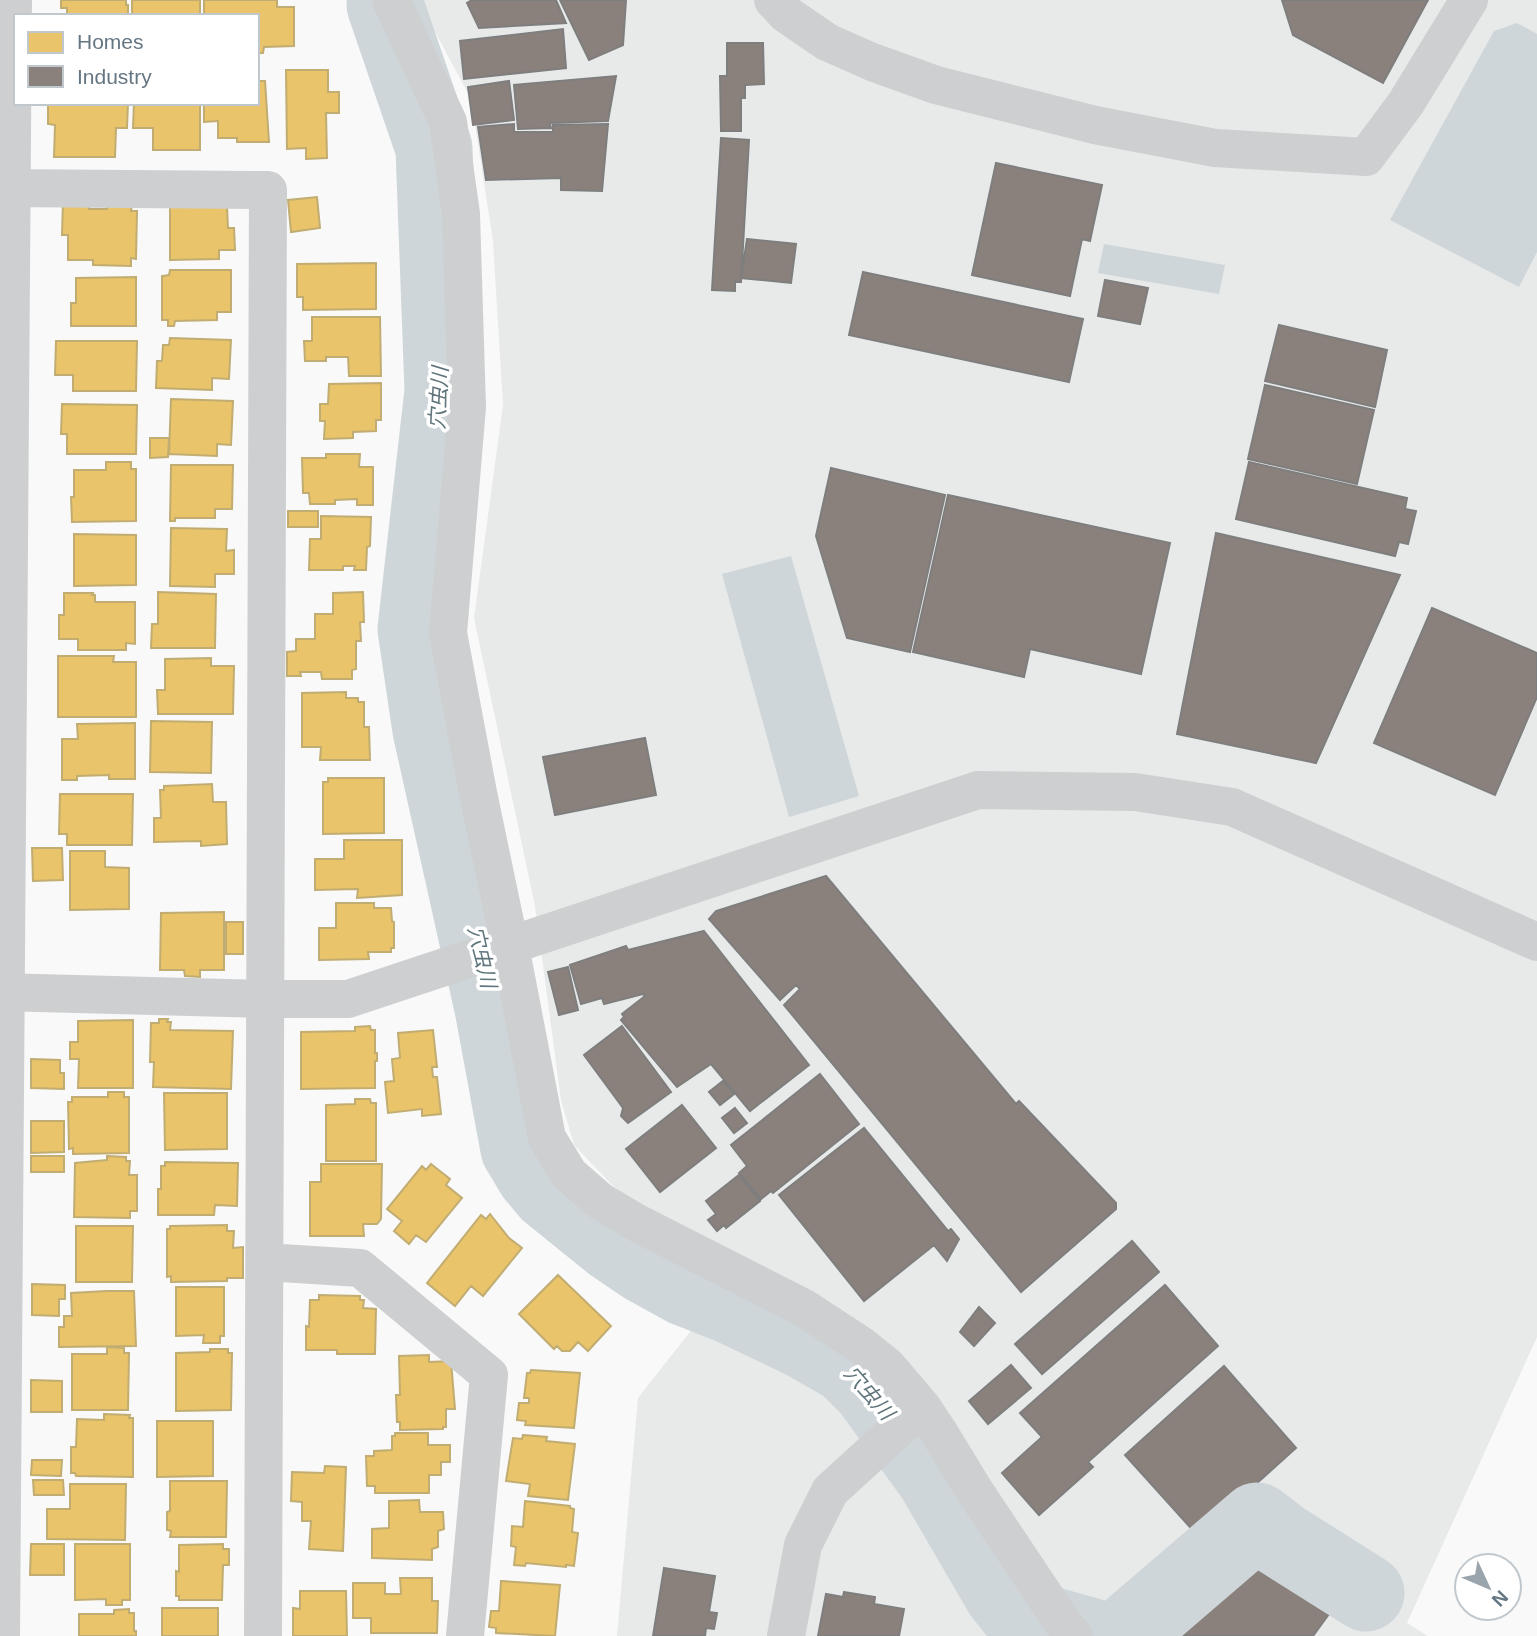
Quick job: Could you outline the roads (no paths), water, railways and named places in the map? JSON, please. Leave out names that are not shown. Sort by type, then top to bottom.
[{"type":"street","points":[[1,1636],[6,188],[13,0]]},
{"type":"street","points":[[391,0],[448,122],[461,214],[467,407],[448,633],[547,1138],[569,1174],[600,1200],[637,1223],[804,1308],[887,1366],[938,1431],[974,1490],[1074,1636]]},
{"type":"street","points":[[773,0],[786,14],[827,42],[936,85],[1095,125],[1215,148],[1366,157],[1406,103],[1469,0]]},
{"type":"street","points":[[6,188],[268,190],[263,1636]]},
{"type":"street","points":[[3,992],[348,999],[978,790],[1136,792],[1232,807],[1537,942]]},
{"type":"street","points":[[265,1262],[360,1268],[489,1375],[465,1636]]},
{"type":"street","points":[[786,1636],[803,1545],[830,1491],[922,1408]]},
{"type":"waterway","name":"穴虫川","points":[[385,5],[434,148],[443,391],[416,629],[431,730],[493,1008],[519,1149],[549,1192],[612,1243],[646,1266],[686,1288],[732,1306],[805,1341],[847,1365],[870,1388],[935,1478],[1002,1593],[1021,1617],[1090,1636]]},
{"type":"waterway","name":"穴虫川","points":[[1123,1636],[1257,1521],[1366,1593]]}]
